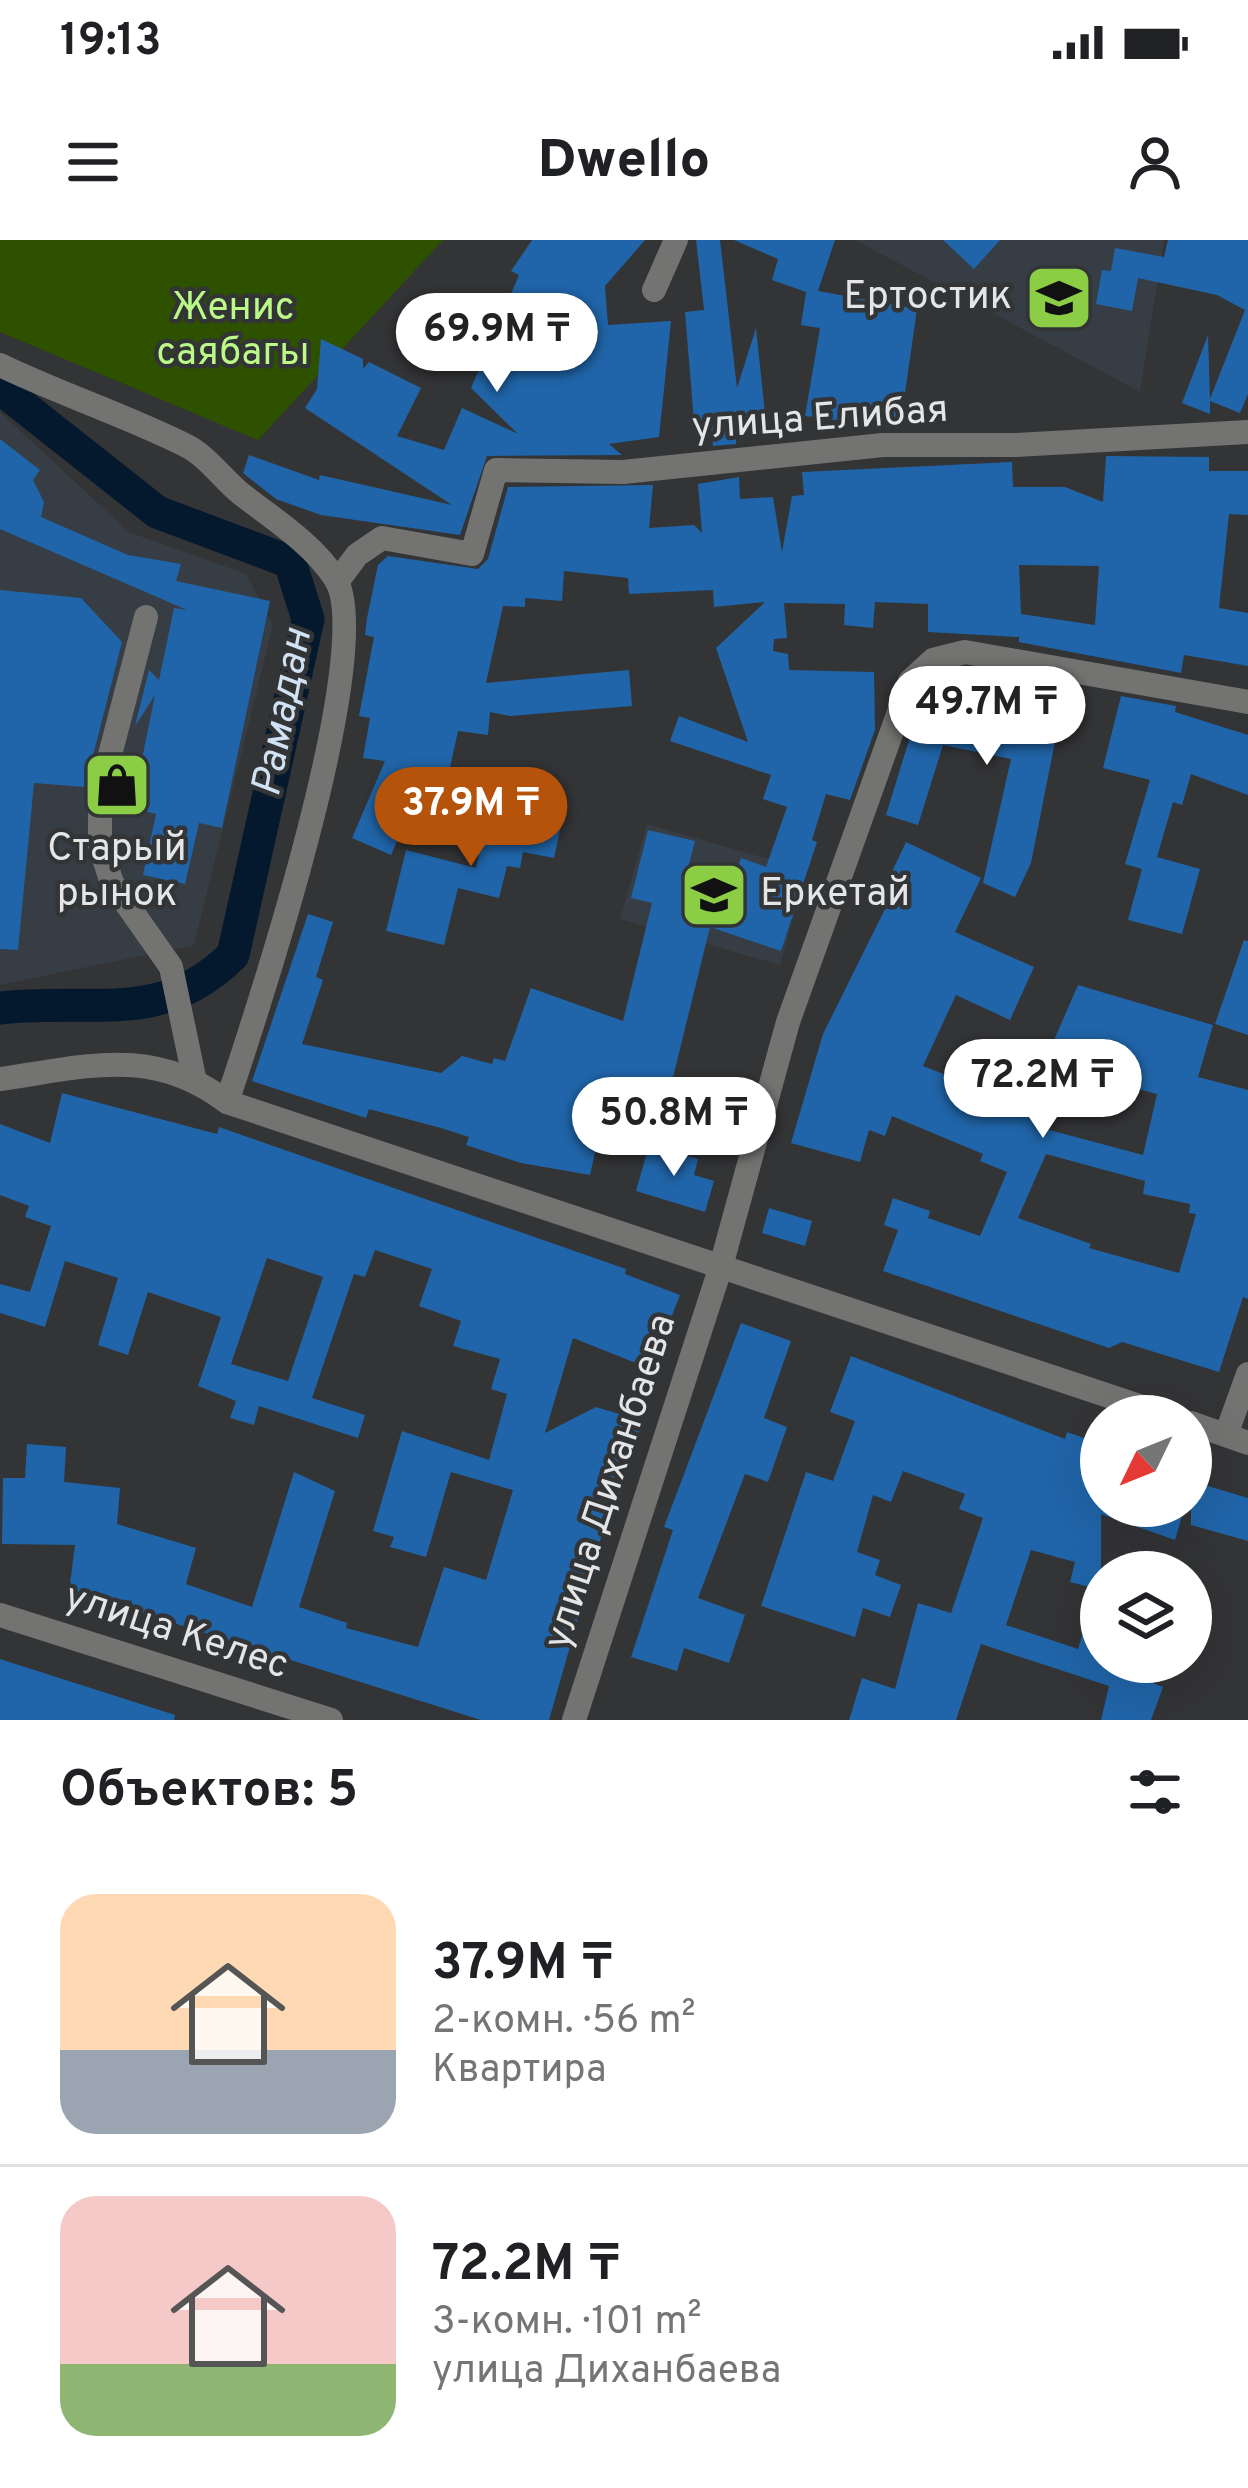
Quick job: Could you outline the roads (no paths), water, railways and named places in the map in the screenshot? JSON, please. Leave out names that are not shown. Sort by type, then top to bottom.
[{"type":"street","points":[[654,290],[676,240]]},
{"type":"street","points":[[0,365],[190,447],[292,532],[338,582],[344,619],[339,678],[318,794],[266,983],[226,1102]]},
{"type":"street","name":"улица Елибая","points":[[338,582],[357,555],[382,538],[472,554],[496,470],[623,472],[883,445],[1016,445],[1248,433]]},
{"type":"street","points":[[146,617],[100,793],[100,846],[112,883],[171,968],[196,1082]]},
{"type":"street","name":"улица Диханбаева","points":[[574,1720],[721,1266],[788,1022],[915,674],[933,660],[965,652],[1248,703]]},
{"type":"street","points":[[0,1078],[102,1064],[143,1064],[196,1082],[226,1102],[1106,1395]]},
{"type":"street","points":[[1237,1439],[1248,1373]]},
{"type":"street","name":"улица Келес","points":[[0,1615],[331,1720]]},
{"type":"waterway","name":"Рамадан","points":[[0,388],[157,512],[290,562],[308,619],[233,955],[206,977],[152,1001],[0,1008]]},
{"type":"place","name":"Ертостик","points":[[1059,298]]},
{"type":"place","name":"Старый рынок","points":[[117,785]]},
{"type":"place","name":"Еркетай","points":[[714,895]]},
{"type":"park label","name":"Женис саябагы","points":[[233,332]]}]
